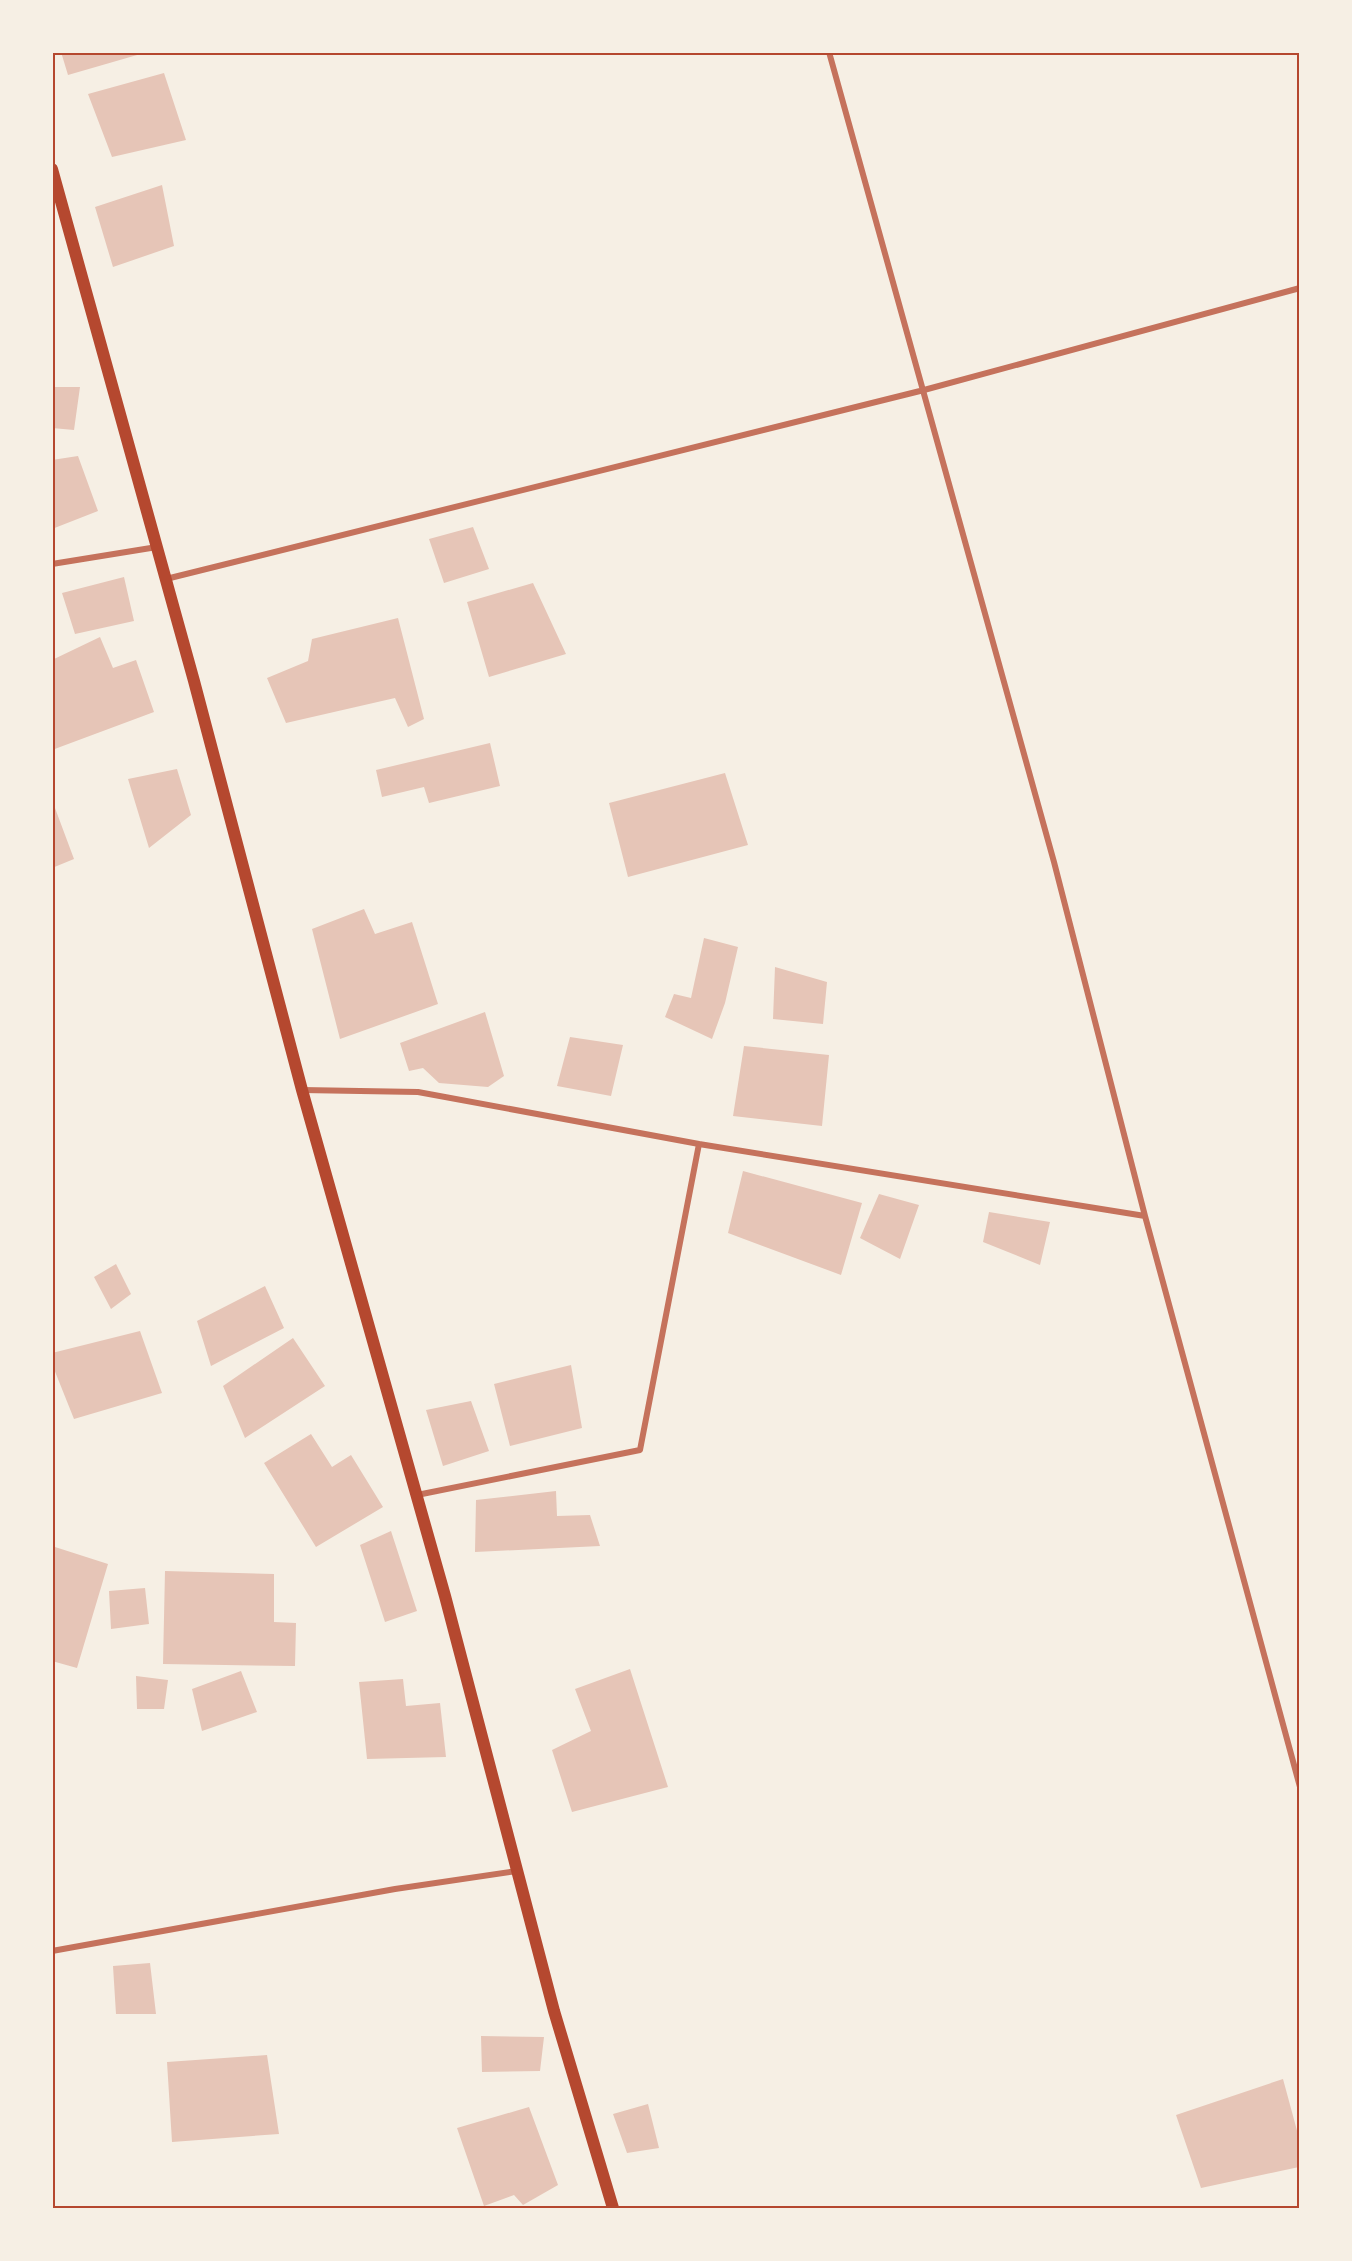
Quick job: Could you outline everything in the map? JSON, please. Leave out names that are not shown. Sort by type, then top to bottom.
[{"type":"main road","points":[[52,169],[197,692],[302,1090],[417,1495],[554,2011],[613,2208]]},
{"type":"street","points":[[829,52],[1054,862],[1144,1216],[1299,1787]]},
{"type":"street","points":[[165,579],[924,390],[1299,288]]},
{"type":"street","points":[[52,564],[157,547]]},
{"type":"street","points":[[302,1090],[418,1092],[699,1144],[1144,1216]]},
{"type":"street","points":[[417,1495],[640,1450],[699,1144]]},
{"type":"street","points":[[52,1951],[395,1889],[517,1871]]},
{"type":"building","points":[[61,52],[144,52],[144,53],[68,75]]},
{"type":"building","points":[[164,73],[186,140],[112,157],[88,94]]},
{"type":"building","points":[[162,185],[174,246],[113,267],[95,207]]},
{"type":"building","points":[[52,387],[80,387],[74,430],[52,428]]},
{"type":"building","points":[[78,456],[98,511],[52,529],[52,460]]},
{"type":"building","points":[[473,527],[489,569],[444,583],[429,539]]},
{"type":"building","points":[[124,577],[134,621],[75,634],[62,593]]},
{"type":"building","points":[[533,583],[566,654],[489,677],[467,602]]},
{"type":"building","points":[[398,618],[424,719],[408,727],[395,698],[286,723],[267,678],[308,661],[312,639]]},
{"type":"building","points":[[100,637],[113,668],[136,660],[154,712],[52,750],[52,660]]},
{"type":"building","points":[[490,743],[500,786],[429,803],[424,787],[382,797],[376,770]]},
{"type":"building","points":[[177,769],[191,815],[149,848],[128,779]]},
{"type":"building","points":[[725,773],[748,845],[628,877],[609,803]]},
{"type":"building","points":[[52,800],[74,859],[52,868]]},
{"type":"building","points":[[364,909],[375,934],[412,922],[438,1004],[340,1039],[312,929]]},
{"type":"building","points":[[704,938],[738,947],[725,1003],[712,1039],[665,1017],[674,994],[691,998]]},
{"type":"building","points":[[775,967],[827,982],[823,1024],[773,1019]]},
{"type":"building","points":[[485,1012],[504,1076],[488,1087],[439,1083],[423,1068],[409,1071],[400,1043]]},
{"type":"building","points":[[570,1037],[623,1045],[611,1096],[557,1086]]},
{"type":"building","points":[[744,1046],[829,1055],[822,1126],[733,1116]]},
{"type":"building","points":[[743,1171],[862,1203],[841,1275],[728,1233]]},
{"type":"building","points":[[879,1194],[919,1205],[900,1259],[860,1238]]},
{"type":"building","points":[[989,1212],[1050,1222],[1040,1265],[983,1242]]},
{"type":"building","points":[[116,1264],[131,1294],[111,1309],[94,1277]]},
{"type":"building","points":[[265,1286],[284,1328],[211,1366],[197,1321]]},
{"type":"building","points":[[140,1331],[162,1393],[74,1419],[52,1364],[52,1353]]},
{"type":"building","points":[[293,1338],[325,1386],[245,1438],[223,1386]]},
{"type":"building","points":[[571,1365],[582,1428],[510,1446],[494,1384]]},
{"type":"building","points":[[471,1401],[489,1451],[443,1466],[426,1410]]},
{"type":"building","points":[[311,1434],[332,1467],[351,1455],[383,1507],[316,1547],[264,1463]]},
{"type":"building","points":[[556,1491],[557,1516],[590,1515],[600,1546],[475,1552],[476,1500]]},
{"type":"building","points":[[391,1531],[417,1611],[385,1622],[360,1545]]},
{"type":"building","points":[[55,1547],[108,1564],[77,1668],[52,1661],[52,1554]]},
{"type":"building","points":[[165,1571],[274,1574],[274,1622],[296,1623],[295,1666],[163,1664]]},
{"type":"building","points":[[145,1588],[149,1624],[111,1629],[109,1591]]},
{"type":"building","points":[[630,1669],[668,1787],[572,1812],[552,1750],[591,1731],[575,1689]]},
{"type":"building","points":[[241,1671],[257,1712],[202,1731],[192,1689]]},
{"type":"building","points":[[136,1676],[168,1680],[164,1709],[137,1709]]},
{"type":"building","points":[[403,1679],[406,1706],[440,1703],[446,1757],[367,1759],[359,1682]]},
{"type":"building","points":[[150,1963],[156,2014],[116,2014],[113,1966]]},
{"type":"building","points":[[481,2036],[544,2037],[540,2071],[482,2072]]},
{"type":"building","points":[[267,2055],[279,2134],[172,2142],[167,2062]]},
{"type":"building","points":[[1283,2079],[1299,2138],[1299,2167],[1201,2188],[1176,2115]]},
{"type":"building","points":[[648,2104],[659,2148],[627,2153],[613,2114]]},
{"type":"building","points":[[529,2107],[558,2185],[523,2205],[514,2195],[484,2206],[457,2128]]}]
